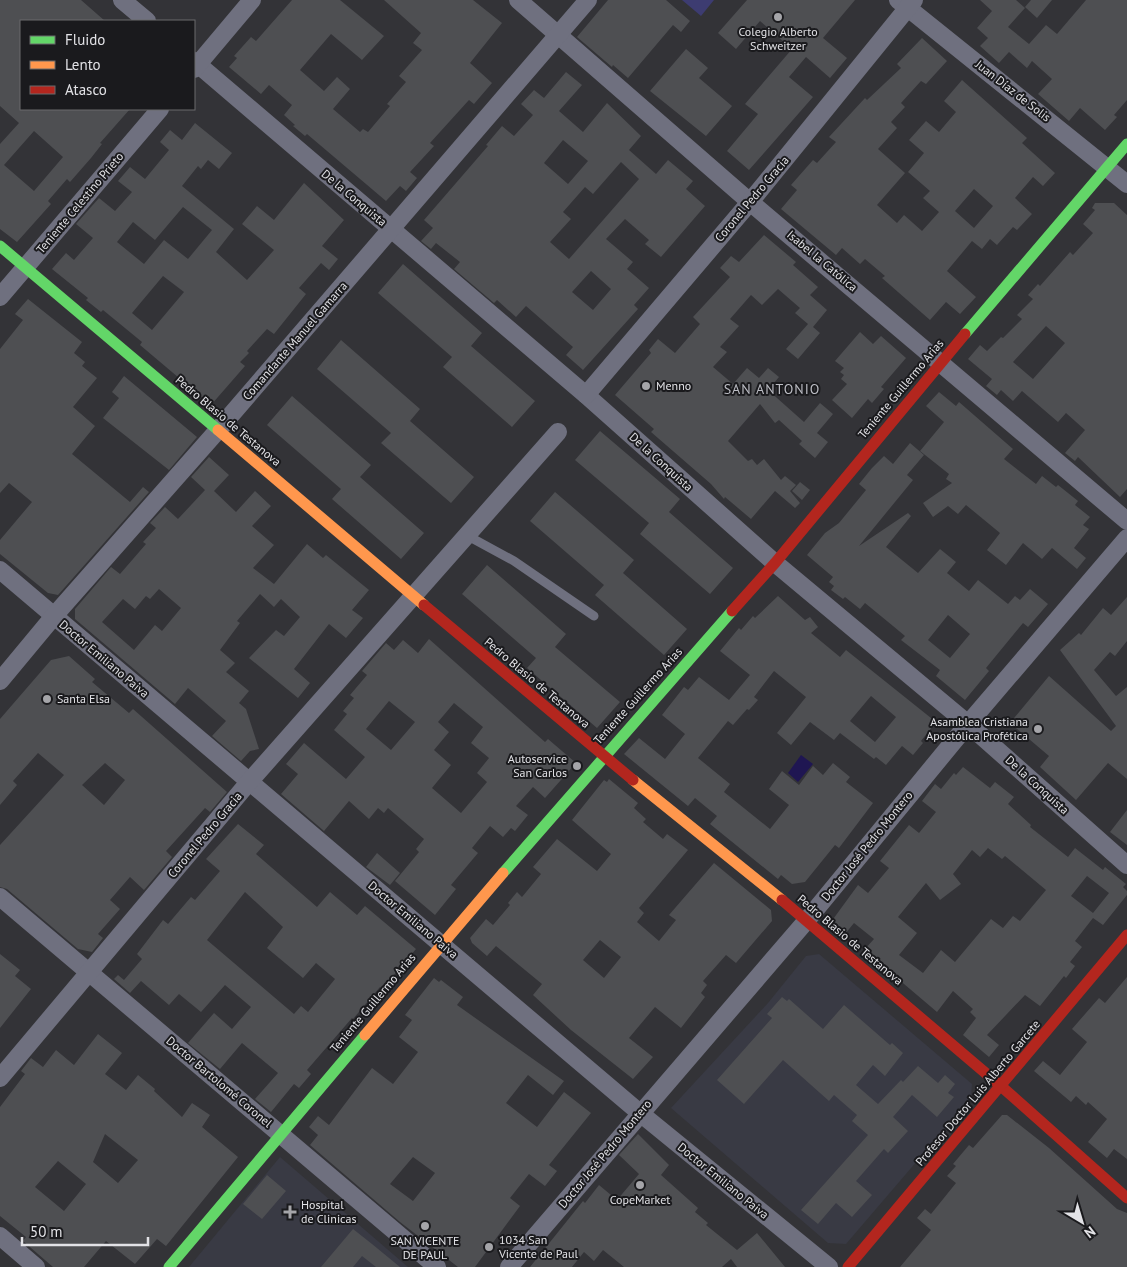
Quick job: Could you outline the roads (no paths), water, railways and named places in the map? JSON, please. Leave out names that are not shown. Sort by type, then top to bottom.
[{"type":"street","points":[[122,0],[146,20]]},
{"type":"street","points":[[195,65],[252,0]]},
{"type":"street","name":"Isabel la Católica","points":[[518,0],[750,202],[1127,521]]},
{"type":"street","name":"Comandante Manuel Gamarra","points":[[0,681],[54,616],[218,430],[588,0]]},
{"type":"street","name":"Juan Díaz de Solis","points":[[906,3],[1127,184]]},
{"type":"street","name":"Coronel Pedro Gracia","points":[[586,395],[750,202],[906,3]]},
{"type":"street","name":"De la Conquista","points":[[195,65],[586,395],[775,562],[968,724],[1127,865]]},
{"type":"street","name":"Teniente Celestino Prieto","points":[[0,297],[159,110]]},
{"type":"street","name":"Teniente Guillermo Arias","points":[[169,1267],[441,944],[603,756],[775,562],[941,362],[1127,144]]},
{"type":"street","name":"Pedro Blasio de Testanova","points":[[0,246],[603,756],[807,920],[1002,1087],[1127,1198]]},
{"type":"street","name":"Coronel Pedro Gracia","points":[[0,1078],[250,782],[558,432]]},
{"type":"street","name":"Doctor José Pedro Montero","points":[[509,1267],[807,920],[968,724],[1127,538]]},
{"type":"street","name":"Doctor Emiliano Paiva","points":[[0,570],[640,1113],[828,1267]]},
{"type":"street","name":"Doctor Bartolomé Coronel","points":[[0,897],[437,1267]]},
{"type":"street","name":"Profesor Doctor Luis Alberto Garcete","points":[[848,1267],[1002,1087],[1127,935]]},
{"type":"street","points":[[0,1236],[36,1267]]},
{"type":"lane","points":[[468,536],[514,562],[594,616]]},
{"type":"place","name":"Colegio Alberto Schweitzer","points":[[778,17]]},
{"type":"place","name":"Menno","points":[[646,386]]},
{"type":"place","name":"Santa Elsa","points":[[47,699]]},
{"type":"place","name":"Asamblea Cristiana Apostólica Profética","points":[[1038,729]]},
{"type":"place","name":"Autoservice San Carlos","points":[[577,766]]},
{"type":"place","name":"CopeMarket","points":[[640,1185]]},
{"type":"place","name":"Hospital de Clinicas","points":[[290,1212]]},
{"type":"place","name":"SAN VICENTE DE PAUL","points":[[425,1226]]},
{"type":"place","name":"1034 San Vicente de Paul","points":[[489,1247]]},
{"type":"district","name":"SAN ANTONIO","points":[[772,389]]}]
